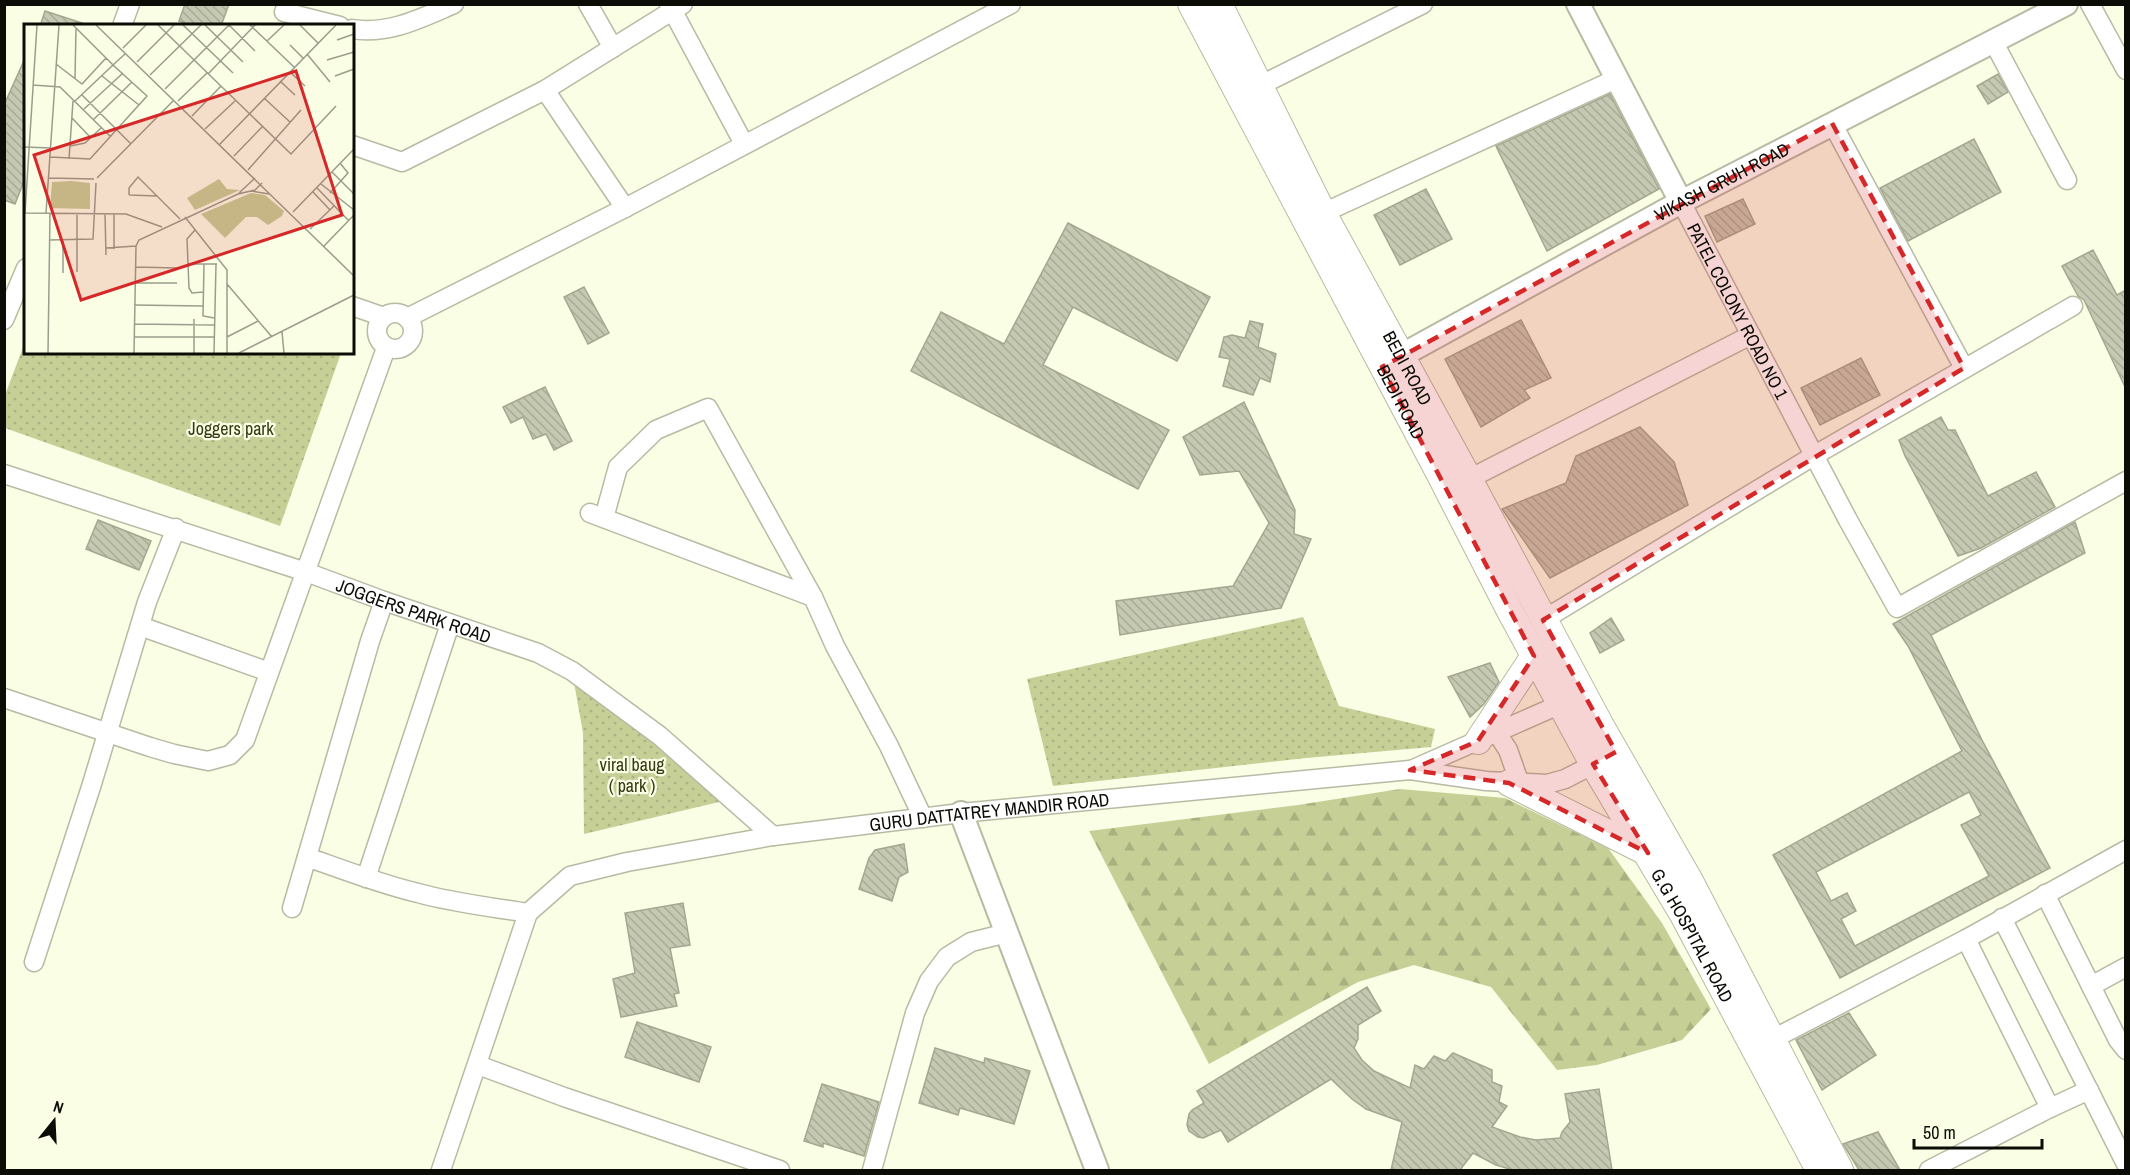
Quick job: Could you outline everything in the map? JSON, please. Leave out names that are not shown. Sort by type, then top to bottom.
[{"type":"main road","name":"BEDI ROAD","points":[[1191,4],[1391,361],[1469,479],[1601,726]]},
{"type":"main road","name":"BEDI ROAD","points":[[1219,4],[1323,213],[1391,361],[1438,471],[1477,550],[1560,704]]},
{"type":"main road","points":[[1488,737],[1534,656]]},
{"type":"main road","name":"G.G HOSPITAL ROAD","points":[[1560,704],[1682,913],[1818,1170]]},
{"type":"main road","name":"G.G HOSPITAL ROAD","points":[[1601,726],[1690,881],[1840,1170]]},
{"type":"main road","points":[[1514,783],[1648,853]]},
{"type":"street","points":[[123,24],[130,4]]},
{"type":"street","points":[[354,29],[374,30],[403,26],[454,4]]},
{"type":"street","points":[[588,4],[613,48]]},
{"type":"street","points":[[407,318],[625,208],[1011,4]]},
{"type":"street","points":[[1261,85],[1423,4]]},
{"type":"street","name":"PATEL COLONY ROAD NO 1","points":[[1578,4],[1848,520],[1897,608],[2126,481]]},
{"type":"street","name":"VIKASH GRUH ROAD","points":[[1391,361],[1681,202],[2066,4]]},
{"type":"street","points":[[2090,4],[2126,70]]},
{"type":"street","points":[[354,145],[402,162],[545,90],[675,7],[744,144]]},
{"type":"street","points":[[283,14],[330,24]]},
{"type":"street","points":[[1993,41],[2067,180]]},
{"type":"street","points":[[1323,213],[1616,79]]},
{"type":"street","points":[[545,90],[625,208]]},
{"type":"street","points":[[1832,123],[1964,368]]},
{"type":"street","points":[[4,320],[24,273]]},
{"type":"street","points":[[354,307],[384,316]]},
{"type":"street","points":[[396,313],[407,318],[413,328],[411,340],[403,348],[398,350],[386,348],[381,344],[376,333],[379,321],[384,316],[396,313]]},
{"type":"street","points":[[1543,620],[1815,455],[2049,320]]},
{"type":"street","points":[[1469,479],[1751,334]]},
{"type":"street","points":[[6,703],[174,754],[208,760],[230,755],[245,740],[386,348]]},
{"type":"street","points":[[813,597],[597,516],[618,467],[656,430],[708,408],[813,597],[835,646],[890,746],[923,818]]},
{"type":"street","name":"JOGGERS PARK ROAD","points":[[4,474],[176,528],[538,653],[572,671],[660,736],[773,836]]},
{"type":"street","points":[[34,962],[140,626],[176,528]]},
{"type":"street","points":[[292,908],[370,641],[384,601]]},
{"type":"street","points":[[366,878],[450,624]]},
{"type":"street","points":[[140,626],[269,672]]},
{"type":"street","name":"GURU DATTATREY MANDIR ROAD","points":[[1410,770],[1584,693]]},
{"type":"street","points":[[1488,737],[1508,750],[1514,783]]},
{"type":"street","name":"GURU DATTATREY MANDIR ROAD","points":[[528,913],[570,876],[627,862],[773,836],[961,813],[1410,770],[1456,778],[1547,784],[1565,779],[1616,752]]},
{"type":"street","points":[[961,813],[1098,1170]]},
{"type":"street","points":[[1773,1039],[1966,939],[2126,850]]},
{"type":"street","points":[[307,857],[417,893],[528,913],[441,1170]]},
{"type":"street","points":[[2045,894],[2118,1040],[2126,1050]]},
{"type":"street","points":[[2002,918],[2126,1164]]},
{"type":"street","points":[[872,1170],[915,1013],[929,981],[947,957],[971,942],[1007,933]]},
{"type":"street","points":[[1966,939],[2050,1108]]},
{"type":"street","points":[[2091,986],[2126,967]]},
{"type":"street","points":[[478,1065],[564,1097],[780,1170]]},
{"type":"street","points":[[1929,1170],[2089,1090]]},
{"type":"highlighted area","points":[[1832,123],[1964,368],[1543,620],[1616,752],[1593,764],[1648,853],[1509,783],[1410,770],[1478,741],[1534,656],[1382,367]]},
{"type":"green space","name":"Joggers park","points":[[24,345],[24,354],[341,354],[280,526],[5,428],[5,395]]},
{"type":"green space","points":[[1303,617],[1339,706],[1435,729],[1431,747],[1306,758],[1053,786],[1027,679]]},
{"type":"green space","name":"viral baug ( park )","points":[[572,671],[678,752],[719,802],[584,834],[583,733]]},
{"type":"green space","points":[[1400,789],[1505,798],[1608,848],[1662,923],[1711,1009],[1682,1040],[1597,1065],[1557,1070],[1491,987],[1414,965],[1358,982],[1209,1064],[1089,831],[1298,805]]},
{"type":"building","points":[[185,4],[229,4],[222,24],[187,24],[179,21]]},
{"type":"building","points":[[45,11],[82,23],[82,24],[41,24]]},
{"type":"building","points":[[24,60],[24,181],[15,204],[4,200],[4,105]]},
{"type":"building","points":[[1998,74],[2008,92],[1988,104],[1977,86]]},
{"type":"building","points":[[1610,94],[1659,189],[1547,251],[1496,146]]},
{"type":"building","points":[[1974,139],[2001,192],[1908,241],[1880,188]]},
{"type":"building","points":[[1426,189],[1452,239],[1400,265],[1374,215]]},
{"type":"building","points":[[1743,199],[1755,224],[1717,242],[1705,216]]},
{"type":"building","points":[[1068,223],[1210,297],[1177,361],[1073,307],[1043,365],[1169,430],[1138,489],[911,371],[941,312],[1004,344]]},
{"type":"building","points":[[2093,250],[2117,295],[2126,290],[2126,389],[2084,300],[2078,296],[2062,266]]},
{"type":"building","points":[[584,287],[609,333],[588,344],[564,297]]},
{"type":"building","points":[[1521,320],[1551,378],[1524,390],[1530,398],[1481,427],[1445,359]]},
{"type":"building","points":[[1250,321],[1263,324],[1258,347],[1276,354],[1270,382],[1260,378],[1253,395],[1223,386],[1230,359],[1219,357],[1224,337],[1232,335],[1245,338]]},
{"type":"building","points":[[1861,358],[1880,395],[1820,425],[1801,388]]},
{"type":"building","points":[[545,387],[572,441],[554,450],[546,434],[533,439],[523,417],[511,423],[503,407]]},
{"type":"building","points":[[1244,402],[1295,510],[1294,534],[1311,539],[1281,608],[1120,635],[1116,601],[1233,586],[1269,523],[1239,471],[1200,475],[1183,437]]},
{"type":"building","points":[[1941,417],[1948,430],[1955,430],[1988,496],[2036,472],[2055,507],[1981,548],[1958,556],[1905,456],[1899,440]]},
{"type":"building","points":[[1640,427],[1674,462],[1688,505],[1550,578],[1502,509],[1566,483],[1576,456]]},
{"type":"building","points":[[98,520],[151,541],[139,570],[86,549]]},
{"type":"building","points":[[2075,522],[2085,553],[1931,635],[1982,740],[2050,868],[1840,978],[1773,855],[1962,751],[1908,646],[1893,624]],"holes":[[[1969,792],[1981,815],[1961,825],[1989,876],[1855,946],[1841,919],[1856,911],[1847,893],[1831,901],[1816,872]]]},
{"type":"building","points":[[1611,618],[1624,640],[1600,653],[1590,633]]},
{"type":"building","points":[[1490,663],[1499,682],[1484,704],[1470,717],[1448,677]]},
{"type":"building","points":[[904,844],[908,872],[899,877],[892,901],[859,889],[869,858],[875,850]]},
{"type":"building","points":[[683,903],[690,945],[670,948],[679,993],[674,994],[677,1006],[621,1017],[613,979],[635,973],[625,913]]},
{"type":"building","points":[[1367,987],[1381,1011],[1358,1025],[1358,1039],[1354,1048],[1362,1060],[1374,1071],[1410,1088],[1415,1065],[1424,1069],[1434,1056],[1445,1061],[1453,1053],[1492,1070],[1492,1082],[1502,1086],[1499,1102],[1507,1106],[1492,1127],[1536,1140],[1560,1138],[1570,1122],[1565,1094],[1599,1089],[1612,1170],[1513,1170],[1496,1165],[1473,1153],[1460,1170],[1391,1170],[1402,1122],[1366,1109],[1331,1079],[1228,1142],[1221,1130],[1203,1138],[1189,1131],[1187,1125],[1189,1114],[1204,1103],[1197,1091]]},
{"type":"building","points":[[1849,1013],[1876,1055],[1822,1090],[1796,1040]]},
{"type":"building","points":[[637,1022],[711,1047],[699,1082],[625,1057]]},
{"type":"building","points":[[935,1048],[984,1063],[985,1058],[1030,1071],[1014,1124],[960,1108],[958,1115],[919,1103]]},
{"type":"building","points":[[822,1084],[879,1102],[864,1156],[823,1143],[823,1147],[804,1141]]},
{"type":"building","points":[[1878,1132],[1900,1170],[1859,1170],[1843,1144]]}]
